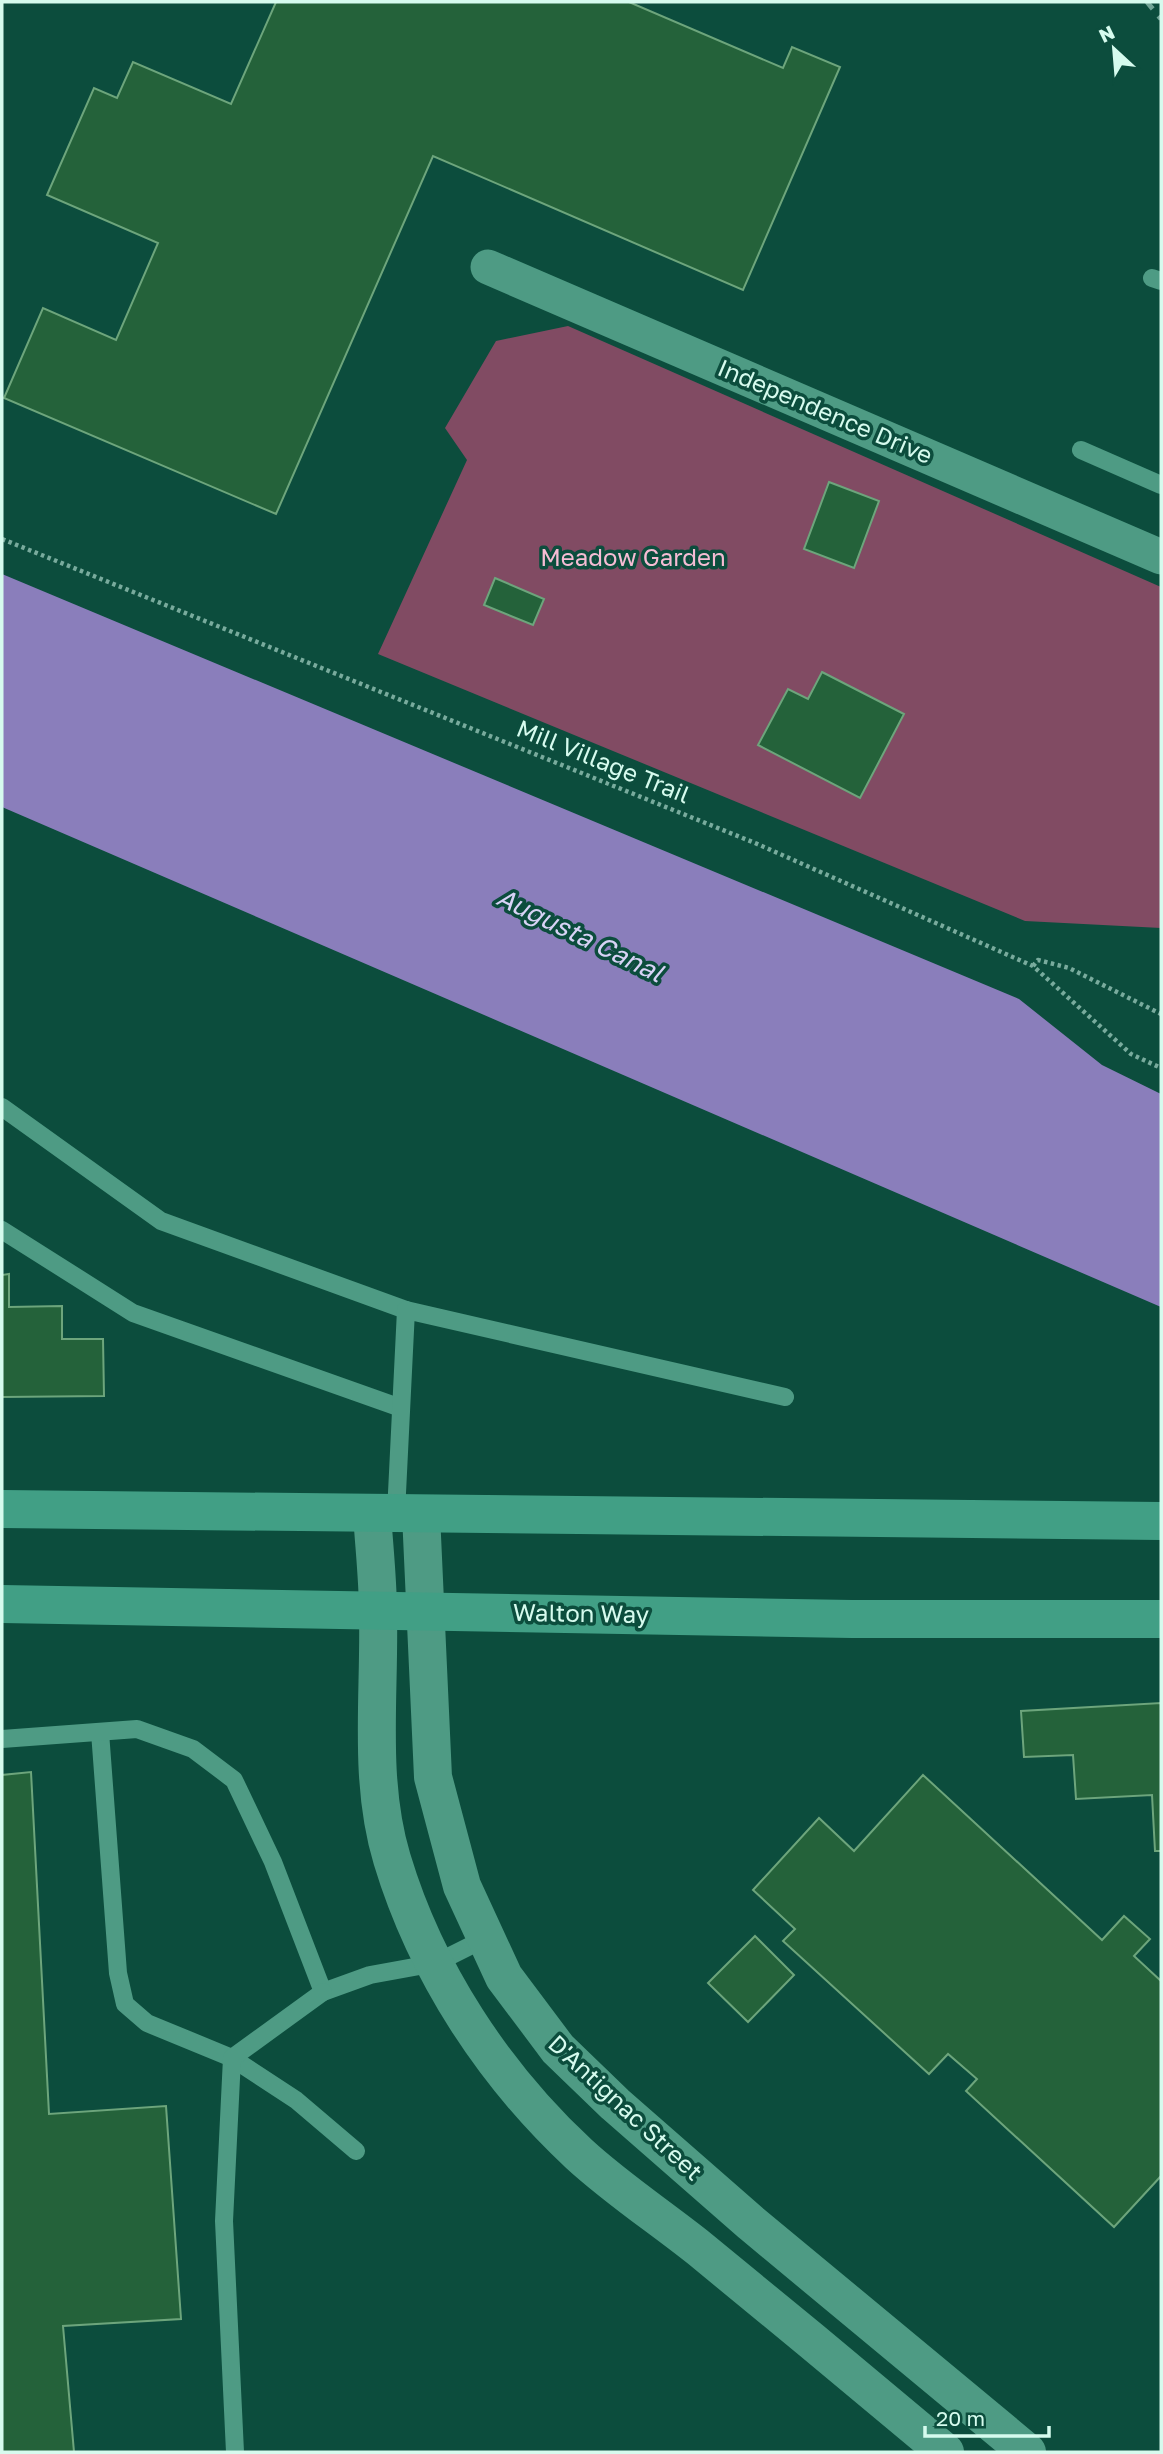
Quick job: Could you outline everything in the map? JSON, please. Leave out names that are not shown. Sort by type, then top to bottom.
[{"type":"main road","points":[[2,1509],[1161,1521]]},
{"type":"main road","name":"Walton Way","points":[[2,1604],[852,1619],[1161,1619]]},
{"type":"street","name":"Independence Drive","points":[[488,267],[1161,557]]},
{"type":"street","points":[[396,1513],[378,1611],[376,1682],[381,1808],[392,1859],[436,1963],[489,2054],[528,2103],[581,2156],[699,2248],[945,2452]]},
{"type":"street","name":"D'Antignac Street","points":[[396,1513],[425,1612],[433,1777],[462,1886],[504,1977],[558,2049],[615,2104],[751,2223],[1027,2452]]},
{"type":"lane","points":[[1081,450],[1161,485]]},
{"type":"lane","points":[[2,1107],[161,1222],[405,1310],[785,1397]]},
{"type":"lane","points":[[2,1230],[133,1313],[401,1408]]},
{"type":"lane","points":[[396,1513],[405,1310]]},
{"type":"lane","points":[[2,1739],[137,1729],[193,1749],[234,1780],[273,1862],[323,1992]]},
{"type":"lane","points":[[100,1732],[118,1973],[125,2004],[147,2023],[232,2058],[296,2100],[356,2151]]},
{"type":"lane","points":[[232,2058],[323,1992],[370,1975],[436,1963],[486,1938]]},
{"type":"lane","points":[[232,2058],[224,2221],[235,2452]]},
{"type":"path","name":"Mill Village Trail","points":[[2,539],[755,843],[1033,966],[1130,1054],[1161,1068]]},
{"type":"path","points":[[1033,966],[1038,960],[1069,968],[1161,1014]]},
{"type":"green space","name":"Meadow Garden","points":[[568,326],[1161,587],[1161,928],[1025,921],[378,654],[467,460],[445,428],[496,341]]},
{"type":"water","name":"Augusta Canal","points":[[2,574],[1019,999],[1102,1065],[1161,1094],[1161,1307],[2,807]]},
{"type":"building","points":[[276,2],[629,2],[783,68],[792,47],[840,67],[743,290],[433,156],[276,514],[4,398],[43,308],[116,340],[158,243],[47,195],[94,88],[117,98],[133,62],[231,104]]},
{"type":"building","points":[[829,482],[879,501],[854,568],[804,549]]},
{"type":"building","points":[[495,578],[544,599],[533,625],[484,605]]},
{"type":"building","points":[[822,672],[904,714],[860,798],[758,745],[788,689],[808,699]]},
{"type":"building","points":[[9,1274],[9,1307],[62,1306],[62,1339],[103,1339],[104,1396],[2,1397],[2,1275]]},
{"type":"building","points":[[1161,1703],[1161,1851],[1155,1851],[1152,1795],[1076,1799],[1073,1755],[1024,1757],[1021,1711]]},
{"type":"building","points":[[31,1772],[49,2114],[166,2106],[181,2319],[63,2326],[74,2452],[2,2452],[2,1775]]},
{"type":"building","points":[[923,1775],[1102,1940],[1124,1916],[1150,1939],[1134,1956],[1161,1981],[1161,2176],[1114,2227],[966,2091],[977,2079],[948,2054],[929,2074],[783,1941],[795,1929],[753,1890],[819,1818],[854,1851]]},
{"type":"building","points":[[755,1936],[794,1975],[748,2022],[708,1983]]},
{"type":"railway","points":[[1147,2],[1161,19]]}]
